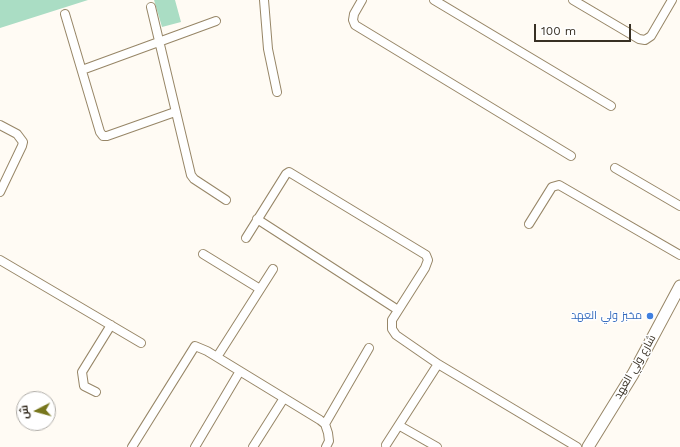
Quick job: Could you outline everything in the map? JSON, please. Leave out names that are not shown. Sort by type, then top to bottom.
[{"type":"main road","name":"شارع ولي العهد","points":[[588,447],[633,374],[680,286]]},
{"type":"street","points":[[264,0],[268,49],[277,92]]},
{"type":"street","points":[[362,0],[354,14],[353,20],[355,25],[571,156]]},
{"type":"street","points":[[434,0],[448,3],[611,106]]},
{"type":"street","points":[[573,0],[638,39],[645,40],[651,36],[672,0]]},
{"type":"street","points":[[151,7],[175,112],[192,177],[226,200]]},
{"type":"street","points":[[65,14],[100,132],[103,136],[107,136],[175,112]]},
{"type":"street","points":[[82,70],[216,21]]},
{"type":"street","points":[[0,125],[17,134],[23,142],[1,188]]},
{"type":"street","points":[[615,168],[680,206]]},
{"type":"street","points":[[246,238],[286,174],[289,172],[294,173],[426,255],[428,260],[425,268],[392,320],[392,329],[396,335],[438,364],[577,447]]},
{"type":"street","points":[[529,224],[552,187],[559,185],[680,255]]},
{"type":"street","points":[[257,219],[398,310]]},
{"type":"street","points":[[204,254],[260,289]]},
{"type":"street","points":[[0,260],[141,343]]},
{"type":"street","points":[[217,357],[273,269]]},
{"type":"street","points":[[96,392],[84,386],[82,372],[112,326]]},
{"type":"street","points":[[132,447],[195,346],[200,347],[217,357],[325,424]]},
{"type":"street","points":[[326,447],[329,441],[325,424],[369,348]]},
{"type":"street","points":[[386,445],[400,426],[438,364]]},
{"type":"street","points":[[195,447],[240,371]]},
{"type":"street","points":[[253,447],[284,398]]},
{"type":"street","points":[[400,426],[437,447]]},
{"type":"green space","points":[[0,0],[88,0],[0,28]]},
{"type":"green space","points":[[154,0],[175,0],[181,22],[162,27]]},
{"type":"place","name":"مخبز ولي العهد","points":[[650,316]]}]
